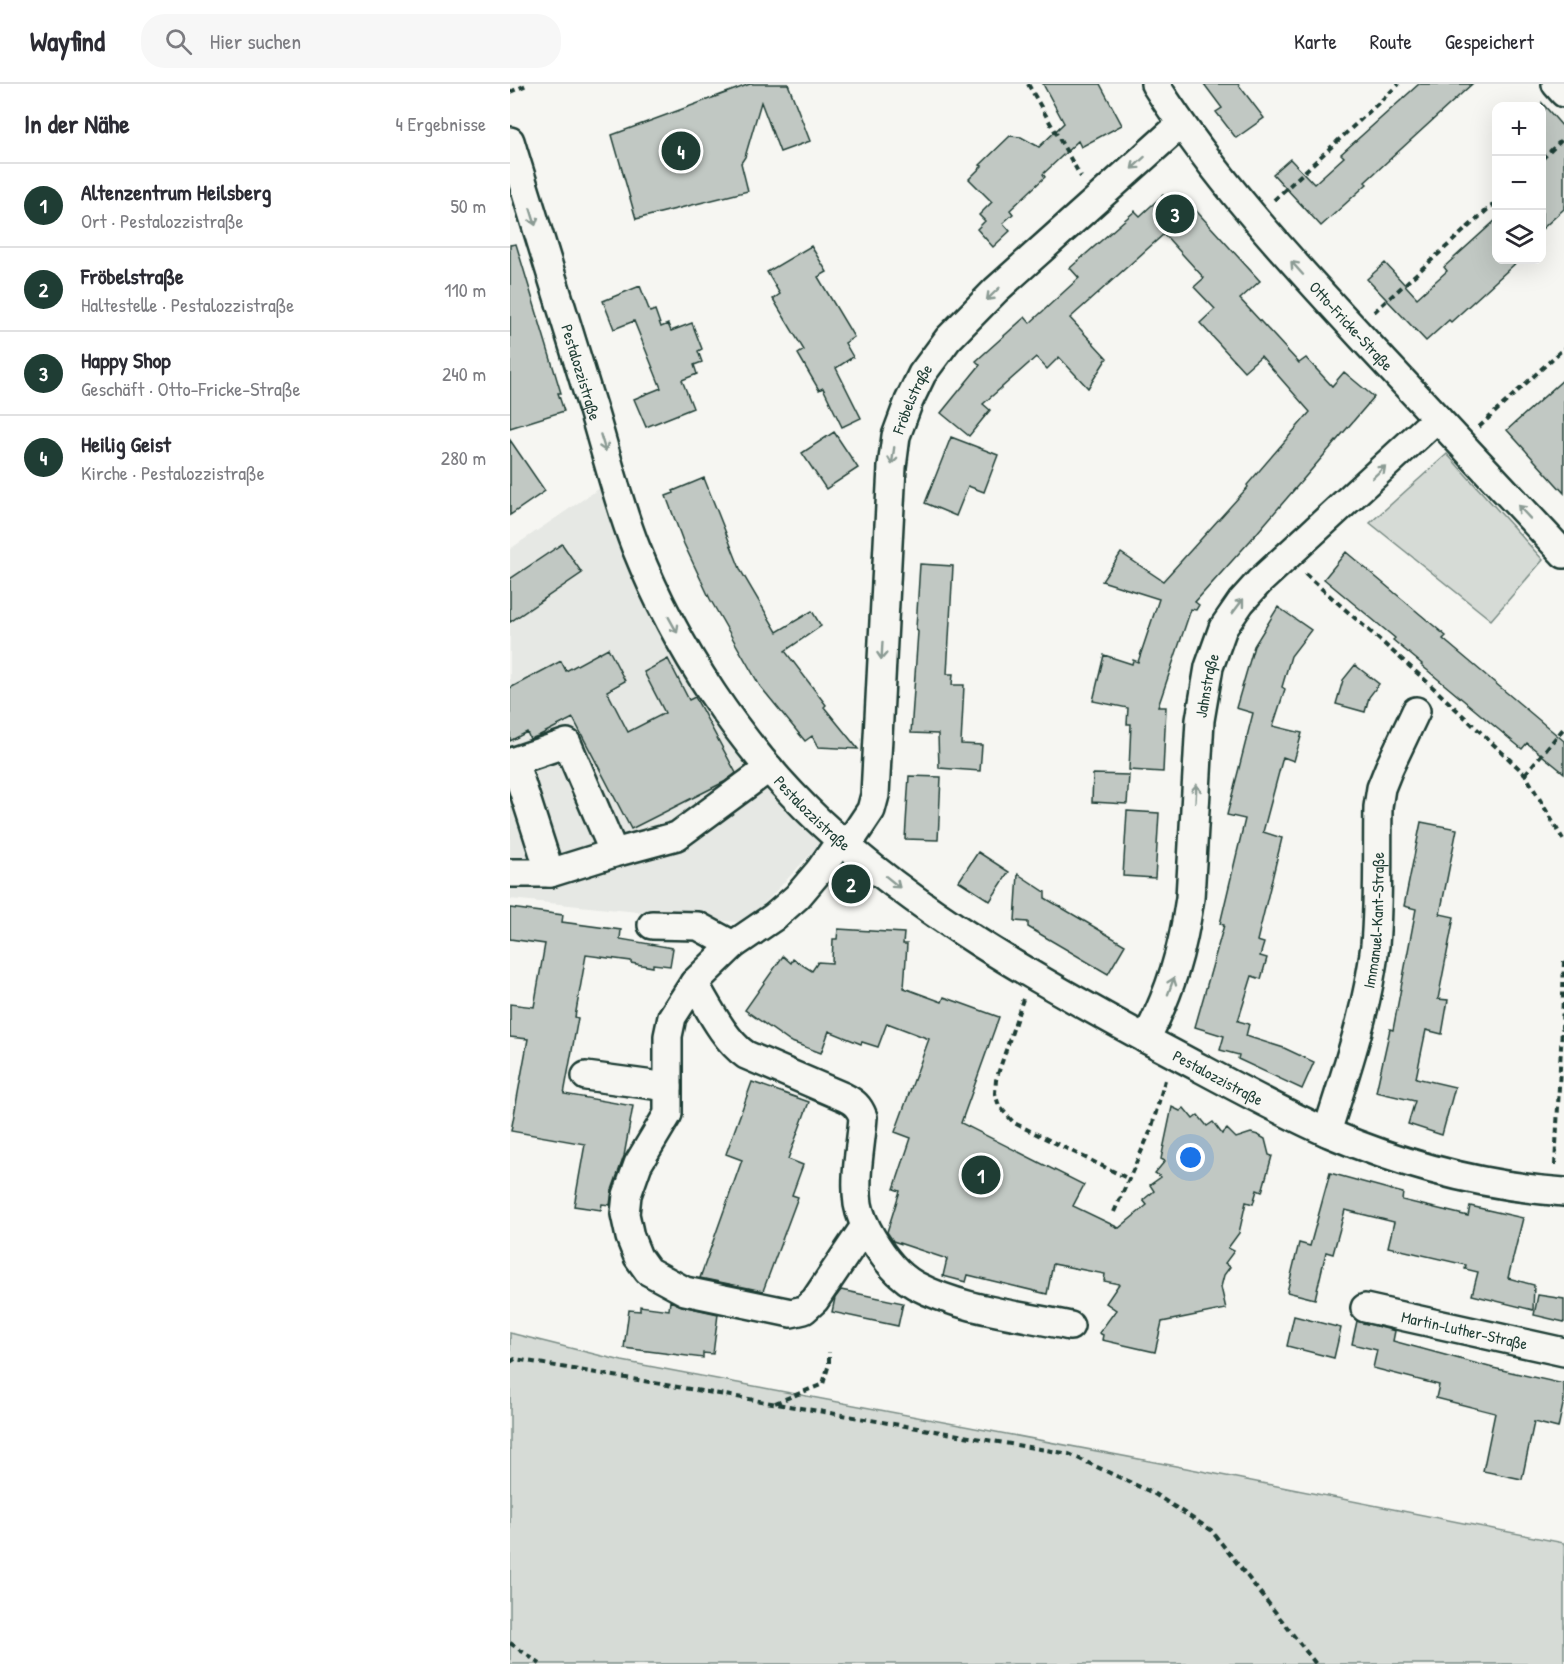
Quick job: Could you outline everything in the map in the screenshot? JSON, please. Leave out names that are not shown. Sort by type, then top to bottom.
[{"type":"street","name":"Otto-Fricke-Straße","points":[[1155,84],[1181,124],[1229,187],[1293,263],[1564,554]]},
{"type":"street","points":[[1556,84],[1564,93]]},
{"type":"street","name":"Fröbelstraße","points":[[865,1226],[815,1300],[804,1310],[791,1313],[684,1291],[648,1271],[638,1257],[630,1237],[625,1214],[627,1194],[638,1164],[668,1114],[668,1036],[672,1017],[694,983],[733,945],[774,917],[797,897],[868,815],[875,795],[892,467],[896,436],[921,374],[948,339],[996,290],[1181,124]]},
{"type":"street","name":"Pestalozzistraße","points":[[510,141],[636,547],[664,608],[694,663],[724,709],[768,768],[804,806],[844,843],[947,922],[1031,975],[1264,1102],[1326,1132],[1416,1165],[1483,1180],[1559,1192]]},
{"type":"street","name":"Jahnstraße","points":[[1146,1039],[1173,979],[1186,927],[1190,898],[1203,701],[1209,667],[1223,628],[1241,602],[1259,582],[1437,418]]},
{"type":"street","name":"Immanuel-Kant-Straße","points":[[1326,1132],[1356,1037],[1370,976],[1377,922],[1378,807],[1381,788],[1416,711]]},
{"type":"street","points":[[550,873],[514,761],[567,743],[614,853]]},
{"type":"street","points":[[510,873],[550,873],[677,836],[768,768]]},
{"type":"street","points":[[652,926],[698,926],[733,945]]},
{"type":"street","points":[[694,983],[739,1050],[854,1102],[860,1108],[863,1117],[858,1205],[865,1226],[880,1251],[914,1284],[940,1296],[977,1307],[1070,1326]]},
{"type":"street","points":[[586,1077],[668,1087]]},
{"type":"street","name":"Martin-Luther-Straße","points":[[1365,1308],[1564,1352]]},
{"type":"path","points":[[510,91],[529,84]]},
{"type":"path","points":[[1028,84],[1095,201]]},
{"type":"path","points":[[1276,197],[1399,84]]},
{"type":"path","points":[[1545,156],[1564,138]]},
{"type":"path","points":[[1377,310],[1492,206]]},
{"type":"path","points":[[1474,431],[1564,348]]},
{"type":"path","points":[[1526,774],[1564,728]]},
{"type":"path","points":[[1559,1192],[1564,961]]},
{"type":"path","points":[[1031,975],[996,1080],[995,1093],[999,1106],[1014,1123],[1129,1179]]},
{"type":"path","points":[[1114,1212],[1151,1130],[1172,1053]]},
{"type":"path","points":[[774,1403],[823,1384],[829,1364],[829,1352]]},
{"type":"path","points":[[510,1362],[515,1359],[1069,1454],[1153,1493],[1211,1530],[1316,1664]]},
{"type":"path","points":[[510,1643],[540,1664]]},
{"type":"shaded area","points":[[1447,454],[1543,560],[1491,620],[1370,523]]},
{"type":"shaded area","points":[[600,488],[637,585],[673,655],[714,721],[746,763],[821,843],[746,923],[510,899],[510,549]]},
{"type":"shaded area","points":[[510,1333],[622,1361],[1181,1467],[1564,1543],[1564,1664],[510,1664]]},
{"type":"building","points":[[750,84],[788,84],[810,141],[780,152],[761,102],[745,157],[741,163],[748,191],[636,219],[612,135]]},
{"type":"building","points":[[1043,84],[1100,84],[1122,125],[1081,147],[1078,141],[1043,174],[1045,177],[1010,210],[1013,214],[1003,223],[1010,231],[993,247],[977,229],[985,221],[979,215],[992,202],[969,179],[1010,136],[1021,137],[1039,147],[1064,123]]},
{"type":"building","points":[[1204,84],[1238,84],[1264,118],[1236,138],[1216,112],[1222,108]]},
{"type":"building","points":[[1419,84],[1472,84],[1365,182],[1367,184],[1321,226],[1273,174],[1290,159],[1314,184],[1344,157],[1341,154]]},
{"type":"building","points":[[1546,108],[1564,128],[1564,209],[1546,225]]},
{"type":"building","points":[[1163,195],[1179,214],[1190,204],[1260,281],[1240,299],[1299,363],[1306,358],[1332,386],[1344,372],[1374,397],[1195,602],[1199,605],[1196,610],[1191,609],[1158,707],[1166,707],[1163,772],[1129,770],[1131,724],[1127,724],[1128,708],[1093,701],[1104,655],[1132,664],[1133,660],[1138,662],[1159,599],[1102,581],[1121,553],[1163,581],[1248,487],[1247,485],[1310,412],[1261,356],[1244,371],[1200,323],[1215,309],[1194,287],[1204,278],[1164,234],[1070,318],[1107,358],[1088,388],[1059,357],[1047,369],[1036,357],[983,404],[990,410],[969,436],[941,413],[980,365],[976,361],[1025,317],[1030,323],[1079,278],[1070,268],[1135,211],[1140,216]]},
{"type":"building","points":[[1492,224],[1492,264],[1515,264],[1451,322],[1449,320],[1426,341],[1367,279],[1385,263],[1417,298],[1447,271],[1444,267]]},
{"type":"building","points":[[516,244],[561,393],[558,393],[564,411],[510,428],[510,245]]},
{"type":"building","points":[[811,246],[827,272],[818,277],[854,337],[845,343],[853,357],[836,368],[861,418],[842,427],[823,388],[819,390],[798,354],[804,350],[773,299],[780,294],[767,272]]},
{"type":"building","points":[[640,286],[650,312],[655,310],[661,327],[668,324],[671,331],[692,323],[702,349],[698,351],[702,362],[694,365],[697,374],[682,380],[693,408],[646,427],[634,399],[661,388],[634,321],[614,329],[603,301]]},
{"type":"building","points":[[1564,379],[1564,493],[1507,430]]},
{"type":"building","points":[[834,432],[858,468],[826,489],[802,453]]},
{"type":"building","points":[[951,437],[998,455],[984,492],[968,486],[956,516],[925,503]]},
{"type":"building","points":[[510,440],[545,491],[510,515]]},
{"type":"building","points":[[704,478],[741,571],[777,632],[812,611],[821,626],[785,651],[826,705],[824,707],[858,749],[818,747],[812,736],[805,741],[760,686],[710,599],[684,544],[666,496]]},
{"type":"building","points":[[562,544],[582,573],[510,622],[510,579]]},
{"type":"building","points":[[1346,552],[1446,636],[1443,639],[1564,741],[1564,773],[1527,743],[1522,749],[1421,665],[1393,640],[1395,638],[1324,579]]},
{"type":"building","points":[[920,564],[953,566],[947,674],[953,674],[952,685],[964,685],[961,744],[982,745],[980,771],[939,768],[938,734],[911,733]]},
{"type":"building","points":[[1278,607],[1311,630],[1291,656],[1282,687],[1285,689],[1273,726],[1302,733],[1294,761],[1283,757],[1263,832],[1282,838],[1257,941],[1264,943],[1260,956],[1267,958],[1261,979],[1252,976],[1238,1021],[1249,1024],[1246,1036],[1284,1048],[1314,1062],[1302,1089],[1238,1059],[1239,1055],[1220,1050],[1224,1036],[1195,1027],[1224,925],[1220,924],[1245,819],[1227,815],[1253,713],[1236,708],[1254,646]]},
{"type":"building","points":[[608,648],[625,681],[607,691],[628,732],[665,713],[644,672],[668,659],[689,700],[695,697],[736,773],[724,782],[631,829],[573,718],[530,739],[527,732],[510,741],[510,688],[561,661],[566,671]]},
{"type":"building","points":[[1355,665],[1379,684],[1369,697],[1365,712],[1336,704],[1343,680]]},
{"type":"building","points":[[1093,774],[1129,775],[1127,804],[1092,802]]},
{"type":"building","points":[[909,776],[941,777],[938,840],[905,839]]},
{"type":"building","points":[[1127,811],[1159,813],[1155,878],[1123,876]]},
{"type":"building","points":[[1421,822],[1457,829],[1440,914],[1454,917],[1438,999],[1448,1000],[1442,1034],[1426,1030],[1416,1078],[1455,1087],[1442,1135],[1408,1124],[1415,1101],[1376,1092],[1390,1029],[1393,1030],[1416,909],[1404,906]]},
{"type":"building","points":[[978,852],[1009,872],[990,901],[959,881]]},
{"type":"building","points":[[1018,874],[1045,892],[1045,898],[1125,945],[1108,974],[1028,927],[1028,922],[1015,921]]},
{"type":"building","points":[[510,908],[563,915],[562,922],[621,930],[620,939],[673,948],[670,966],[653,964],[653,967],[631,963],[631,961],[586,955],[575,1017],[578,1018],[564,1094],[633,1106],[624,1156],[612,1190],[610,1205],[602,1204],[601,1210],[574,1206],[585,1144],[511,1131],[528,1039],[510,1037],[510,1004],[534,1007],[545,944],[510,939]]},
{"type":"building","points":[[838,929],[904,933],[903,944],[907,944],[904,988],[942,1002],[944,997],[999,1017],[961,1123],[1084,1185],[1073,1206],[1119,1228],[1147,1205],[1143,1200],[1154,1191],[1150,1185],[1161,1177],[1155,1173],[1165,1161],[1161,1159],[1172,1107],[1180,1111],[1184,1108],[1193,1119],[1198,1115],[1207,1126],[1213,1122],[1222,1134],[1227,1129],[1236,1138],[1251,1133],[1265,1139],[1269,1155],[1272,1156],[1262,1192],[1257,1190],[1253,1204],[1246,1202],[1239,1233],[1228,1248],[1234,1251],[1225,1263],[1230,1267],[1224,1275],[1221,1287],[1226,1309],[1162,1322],[1155,1352],[1102,1340],[1103,1335],[1099,1333],[1116,1310],[1106,1303],[1119,1284],[1104,1281],[1105,1274],[1053,1264],[1047,1294],[968,1275],[966,1282],[943,1276],[947,1259],[893,1241],[887,1232],[900,1191],[894,1189],[911,1138],[895,1132],[929,1039],[887,1023],[878,1047],[862,1042],[861,1044],[829,1031],[821,1053],[789,1041],[745,1010],[783,956],[791,963],[793,959],[812,971],[818,962],[832,963],[833,939],[837,939]]},
{"type":"building","points":[[752,1082],[809,1102],[788,1159],[803,1165],[792,1195],[798,1197],[763,1291],[700,1278],[742,1160],[726,1154]]},
{"type":"building","points":[[1330,1173],[1403,1193],[1402,1200],[1468,1216],[1470,1206],[1523,1218],[1508,1278],[1534,1285],[1533,1310],[1472,1295],[1478,1272],[1465,1269],[1466,1265],[1388,1247],[1394,1222],[1345,1210],[1333,1254],[1326,1252],[1315,1299],[1287,1292],[1299,1243],[1310,1246]]},
{"type":"building","points":[[841,1290],[903,1303],[898,1326],[832,1312],[835,1298]]},
{"type":"building","points":[[1538,1295],[1564,1299],[1564,1322],[1534,1315]]},
{"type":"building","points":[[670,1301],[718,1314],[713,1354],[703,1353],[703,1358],[624,1348],[629,1310],[640,1311],[640,1306],[669,1310]]},
{"type":"building","points":[[1294,1316],[1341,1328],[1334,1358],[1287,1346]]},
{"type":"building","points":[[1357,1321],[1395,1331],[1393,1341],[1564,1384],[1564,1400],[1558,1428],[1534,1422],[1522,1479],[1483,1471],[1495,1413],[1436,1398],[1439,1385],[1373,1368],[1377,1350],[1352,1344]]},
{"type":"place","name":"Heilig Geist","points":[[681,151]]},
{"type":"place","name":"Happy Shop","points":[[1175,214]]},
{"type":"place","name":"Fröbelstraße","points":[[851,884]]},
{"type":"place","name":"Altenzentrum Heilsberg","points":[[981,1175]]}]
